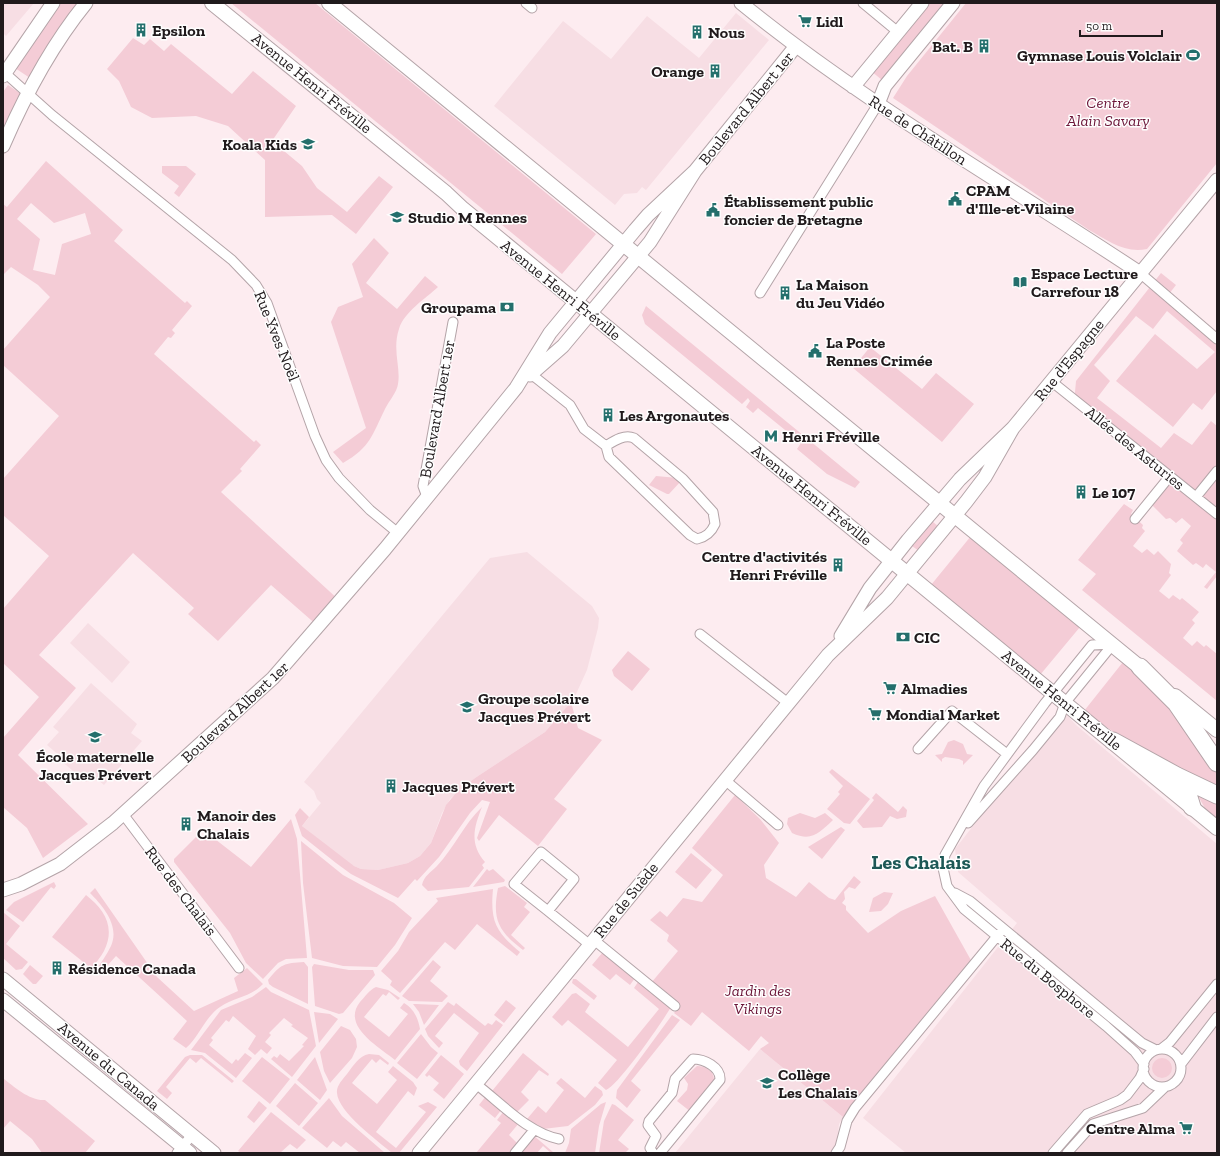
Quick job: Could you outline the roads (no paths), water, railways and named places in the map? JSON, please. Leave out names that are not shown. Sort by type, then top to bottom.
[{"type":"highway","points":[[1140,667],[1176,703],[1217,763]]},
{"type":"highway","points":[[1113,741],[1177,776],[1217,795]]},
{"type":"highway","points":[[1177,776],[1187,791],[1192,807]]},
{"type":"main road","name":"Avenue Henri Fréville","points":[[212,3],[441,188],[463,210],[1113,741],[1217,828]]},
{"type":"main road","points":[[329,3],[1217,730]]},
{"type":"street","points":[[4,71],[53,3]]},
{"type":"street","points":[[3,146],[27,92],[72,21],[86,3]]},
{"type":"street","name":"Rue de Châtillon","points":[[742,3],[796,46],[878,104],[1140,273]]},
{"type":"street","points":[[863,3],[898,32]]},
{"type":"street","points":[[853,87],[922,3]]},
{"type":"street","points":[[760,293],[878,104],[885,86],[953,3]]},
{"type":"street","name":"Boulevard Albert 1er","points":[[5,891],[60,864],[123,814],[273,678],[319,627],[398,533],[516,388],[563,346],[650,242],[695,171],[796,46]]},
{"type":"street","name":"Rue Yves Noël","points":[[4,71],[86,143],[232,260],[256,285],[267,303],[315,436],[326,460],[339,478],[365,505],[398,533]]},
{"type":"street","name":"Boulevard Albert 1er","points":[[516,388],[550,333],[576,301],[648,215],[695,171]]},
{"type":"street","name":"Rue d'Espagne","points":[[940,502],[972,467],[1013,428],[1217,180]]},
{"type":"street","points":[[1140,273],[1217,339]]},
{"type":"street","name":"Boulevard Albert 1er","points":[[427,496],[423,486],[453,322]]},
{"type":"street","points":[[531,374],[570,405],[584,429],[606,446],[609,457],[690,535],[696,539],[704,537],[710,532],[715,521],[711,510],[683,479],[634,438],[628,436],[624,437],[606,446]]},
{"type":"street","name":"Allée des Asturies","points":[[1051,381],[1217,514]]},
{"type":"street","name":"Rue d'Espagne","points":[[955,515],[985,477],[1013,428]]},
{"type":"street","points":[[972,467],[985,477]]},
{"type":"street","points":[[1196,497],[1217,471]]},
{"type":"street","points":[[1135,519],[1170,476]]},
{"type":"street","points":[[892,560],[940,502]]},
{"type":"street","points":[[907,573],[955,515]]},
{"type":"street","name":"Rue de Suède","points":[[834,648],[870,588],[892,560]]},
{"type":"street","name":"Rue de Suède","points":[[419,1153],[834,648],[887,598],[907,573]]},
{"type":"street","points":[[700,634],[788,703]]},
{"type":"street","name":"Rue du Bosphore","points":[[1113,644],[1092,645],[1053,693],[984,786],[945,854],[943,868],[947,886],[964,909],[1106,1026],[1135,1052],[1144,1067]]},
{"type":"street","name":"Rue du Bosphore","points":[[957,835],[1033,750],[1060,717],[1065,703],[1113,644]]},
{"type":"street","points":[[918,748],[952,711],[1007,754]]},
{"type":"street","points":[[725,780],[778,825]]},
{"type":"street","name":"Rue des Chalais","points":[[123,814],[239,968]]},
{"type":"street","points":[[548,911],[574,879],[540,852],[514,884],[548,911],[675,1006]]},
{"type":"street","name":"Rue du Bosphore","points":[[952,891],[970,901],[1142,1043],[1158,1049]]},
{"type":"street","points":[[836,1153],[843,1140],[848,1121],[855,1108],[1003,929]]},
{"type":"street","name":"Avenue du Canada","points":[[3,979],[196,1144],[214,1153]]},
{"type":"street","points":[[1053,1153],[1087,1114],[1120,1100],[1126,1095],[1140,1078],[1148,1056],[1170,1042],[1217,984]]},
{"type":"street","name":"Avenue du Canada","points":[[3,1000],[183,1151]]},
{"type":"street","points":[[1181,1064],[1217,1017]]},
{"type":"street","points":[[1067,1153],[1092,1124],[1143,1108],[1165,1087],[1174,1082],[1182,1070],[1181,1064],[1169,1050],[1158,1049]]},
{"type":"street","points":[[653,1153],[650,1148],[656,1136],[648,1125],[649,1121],[672,1093],[675,1080],[688,1063],[693,1059],[703,1060],[714,1067],[719,1074],[720,1080],[660,1153]]},
{"type":"street","points":[[1144,1067],[1146,1076],[1151,1083],[1165,1087]]},
{"type":"street","points":[[476,1084],[534,1130],[548,1137],[559,1140]]},
{"type":"street","points":[[515,1153],[534,1130]]},
{"type":"street","points":[[183,1151],[196,1144]]},
{"type":"place","name":"Lidl","points":[[805,21]]},
{"type":"place","name":"Epsilon","points":[[141,30]]},
{"type":"place","name":"Nous","points":[[697,32]]},
{"type":"place","name":"Bat. B","points":[[984,46]]},
{"type":"place","name":"Gymnase Louis Volclair","points":[[1193,55]]},
{"type":"place","name":"Orange","points":[[715,71]]},
{"type":"place","name":"Koala Kids","points":[[308,144]]},
{"type":"place","name":"CPAM d'Ille-et-Vilaine","points":[[955,199]]},
{"type":"place","name":"Établissement public foncier de Bretagne","points":[[713,210]]},
{"type":"place","name":"Studio M Rennes","points":[[397,217]]},
{"type":"place","name":"Espace Lecture Carrefour 18","points":[[1020,282]]},
{"type":"place","name":"La Maison du Jeu Vidéo","points":[[785,293]]},
{"type":"place","name":"Groupama","points":[[507,307]]},
{"type":"place","name":"La Poste Rennes Crimée","points":[[815,351]]},
{"type":"place","name":"Les Argonautes","points":[[608,415]]},
{"type":"place","name":"Henri Fréville","points":[[771,436]]},
{"type":"place","name":"Le 107","points":[[1081,492]]},
{"type":"place","name":"Centre d'activités Henri Fréville","points":[[838,565]]},
{"type":"place","name":"CIC","points":[[903,637]]},
{"type":"place","name":"Almadies","points":[[890,688]]},
{"type":"place","name":"Groupe scolaire Jacques Prévert","points":[[467,707]]},
{"type":"place","name":"Mondial Market","points":[[875,714]]},
{"type":"place","name":"École maternelle Jacques Prévert","points":[[95,737]]},
{"type":"place","name":"Jacques Prévert","points":[[391,786]]},
{"type":"place","name":"Manoir des Chalais","points":[[186,824]]},
{"type":"place","name":"Résidence Canada","points":[[57,968]]},
{"type":"place","name":"Collège Les Chalais","points":[[767,1083]]},
{"type":"place","name":"Centre Alma","points":[[1186,1128]]},
{"type":"district","name":"Les Chalais","points":[[921,862]]},
{"type":"park label","name":"Centre Alain Savary","points":[[1108,111]]},
{"type":"park label","name":"Jardin des Vikings","points":[[758,999]]}]
